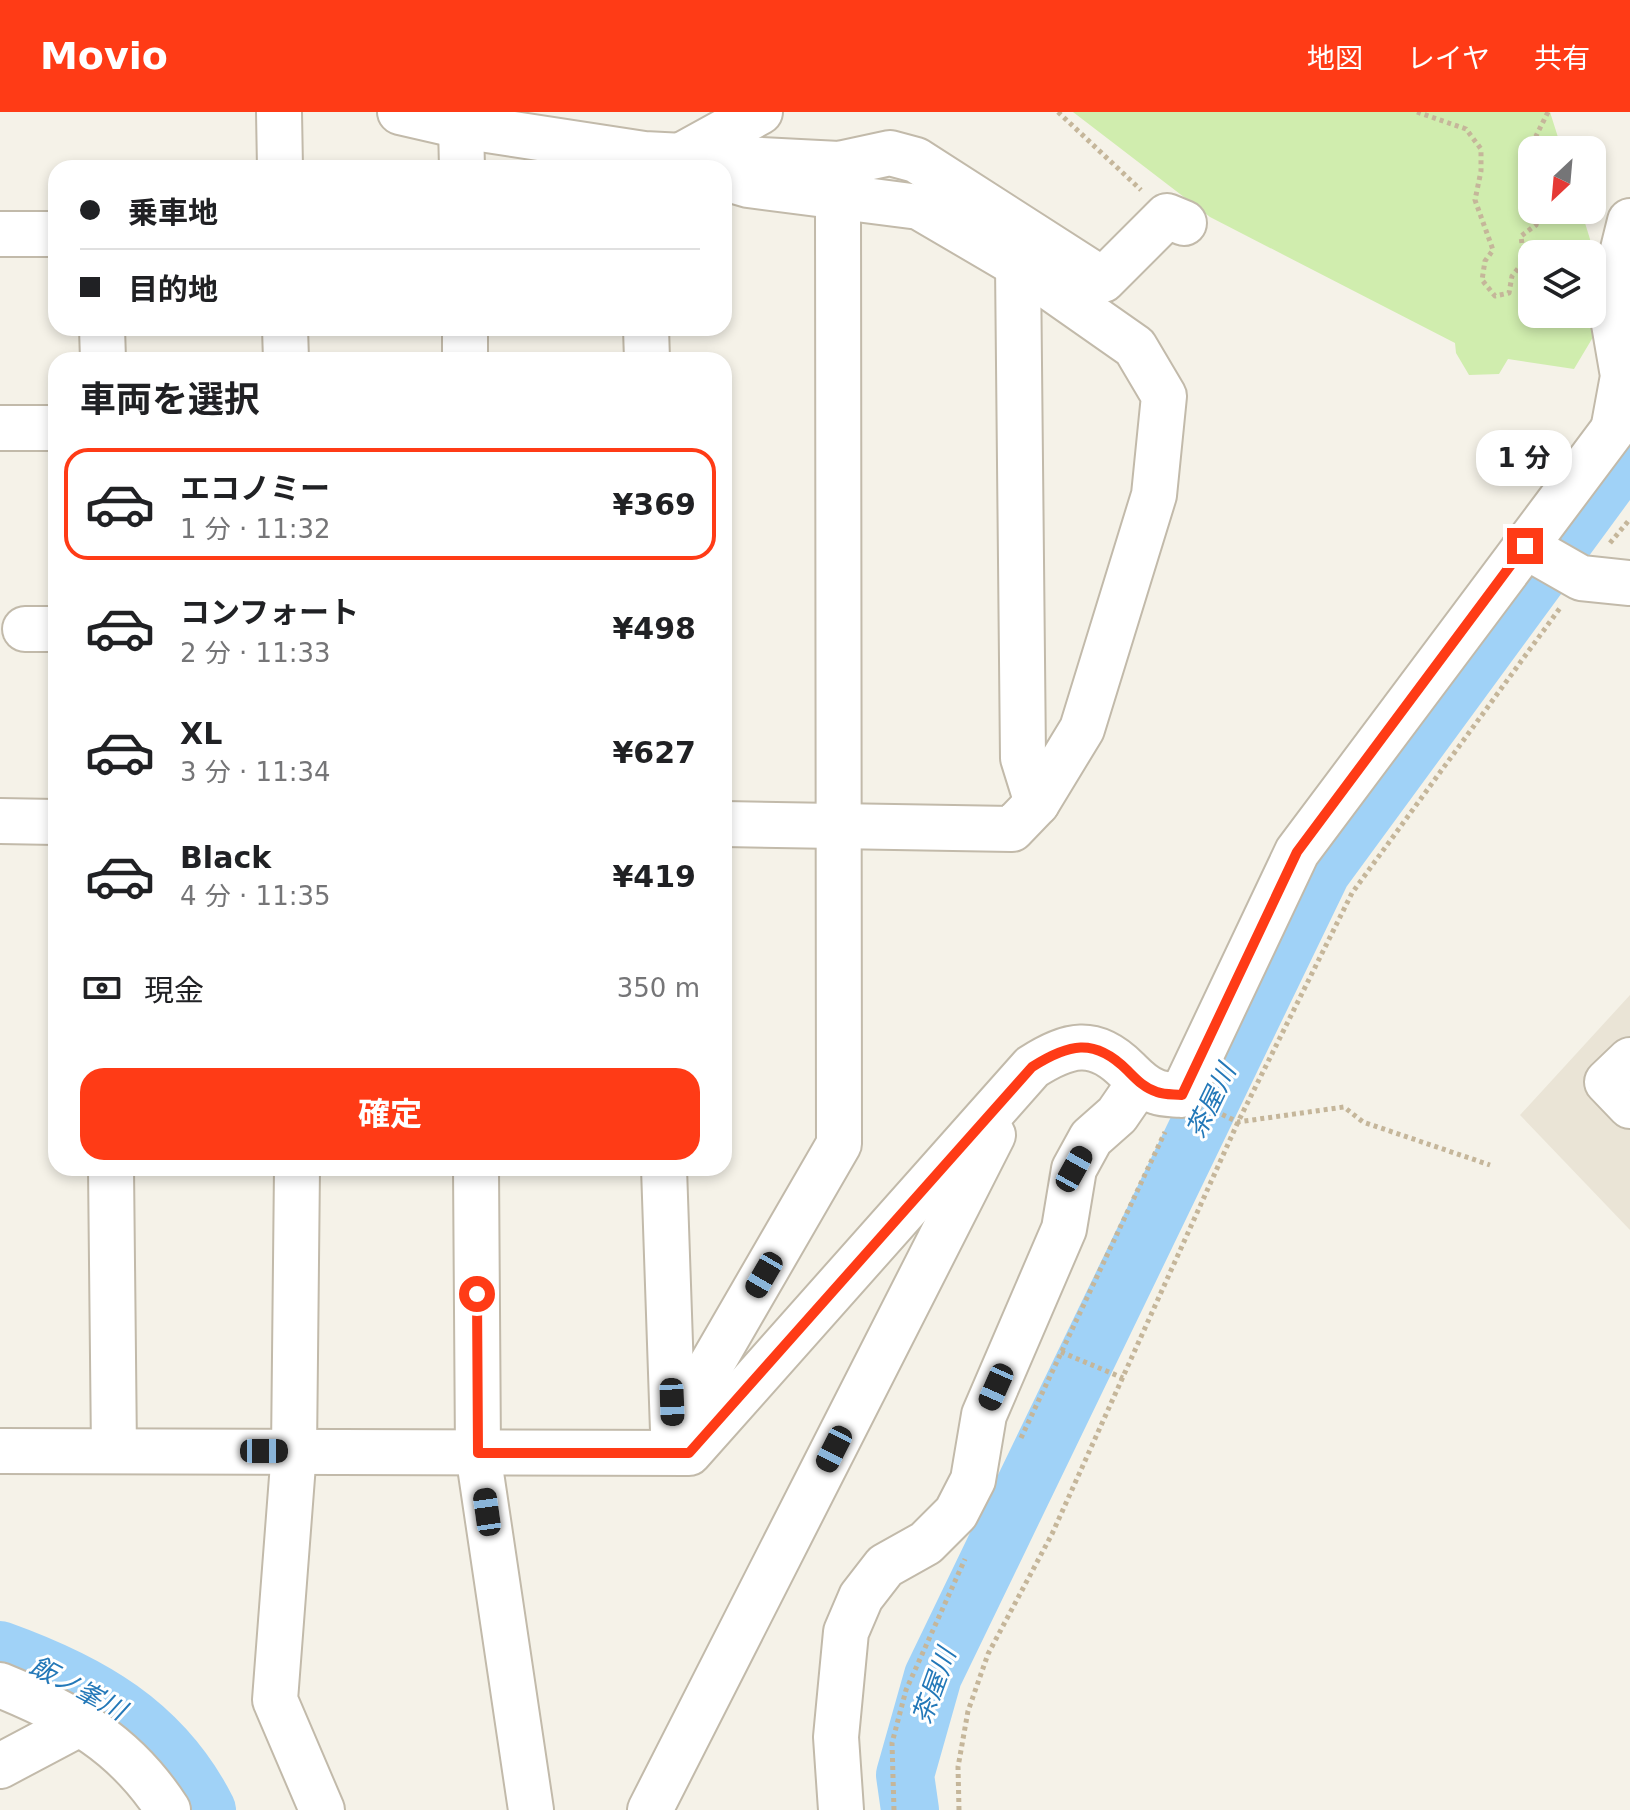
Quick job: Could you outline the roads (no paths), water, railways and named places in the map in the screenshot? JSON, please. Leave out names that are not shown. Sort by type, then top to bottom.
[{"type":"street","points":[[279,112],[280,160]]},
{"type":"street","points":[[400,112],[462,147],[650,160]]},
{"type":"street","points":[[667,160],[760,112]]},
{"type":"street","points":[[732,162],[839,164],[890,153],[916,160],[1103,280],[1176,219]]},
{"type":"street","points":[[732,180],[919,207],[1018,265],[1135,347],[1164,396],[1154,495],[1082,729],[1037,803],[1012,829],[732,824]]},
{"type":"street","points":[[681,1442],[839,1144],[838,197]]},
{"type":"street","points":[[0,1451],[478,1453],[681,1442],[1032,1067],[1053,1054],[1078,1046],[1103,1051],[1139,1083],[1158,1093],[1182,1095],[1297,852],[1525,546],[1624,393],[1613,318],[1613,290],[1630,221]]},
{"type":"street","points":[[0,234],[48,234]]},
{"type":"street","points":[[1018,265],[1023,758],[1037,803]]},
{"type":"street","points":[[0,428],[48,428]]},
{"type":"street","points":[[1525,546],[1581,578],[1630,583]]},
{"type":"street","points":[[0,821],[48,822]]},
{"type":"street","points":[[1630,1060],[1607,1082],[1630,1106]]},
{"type":"street","points":[[650,1810],[1020,1083]]},
{"type":"street","points":[[841,1810],[836,1737],[846,1632],[861,1597],[885,1566],[926,1543],[956,1513],[973,1480],[984,1415],[1046,1278],[1064,1229],[1074,1169],[1091,1138],[1117,1115],[1139,1083]]},
{"type":"street","points":[[111,1176],[114,1451]]},
{"type":"street","points":[[297,1176],[294,1451],[275,1700],[322,1810]]},
{"type":"street","points":[[476,1176],[478,1453],[531,1810]]},
{"type":"street","points":[[664,1176],[681,1442]]},
{"type":"street","points":[[0,1685],[83,1722],[112,1745],[168,1810]]},
{"type":"street","points":[[0,1766],[83,1722]]},
{"type":"waterway","name":"茶屋川","points":[[910,1810],[905,1775],[933,1676],[1322,871],[1630,451]]},
{"type":"waterway","name":"飯ノ峯川","points":[[0,1650],[64,1676],[120,1709],[169,1753],[207,1810]]}]
